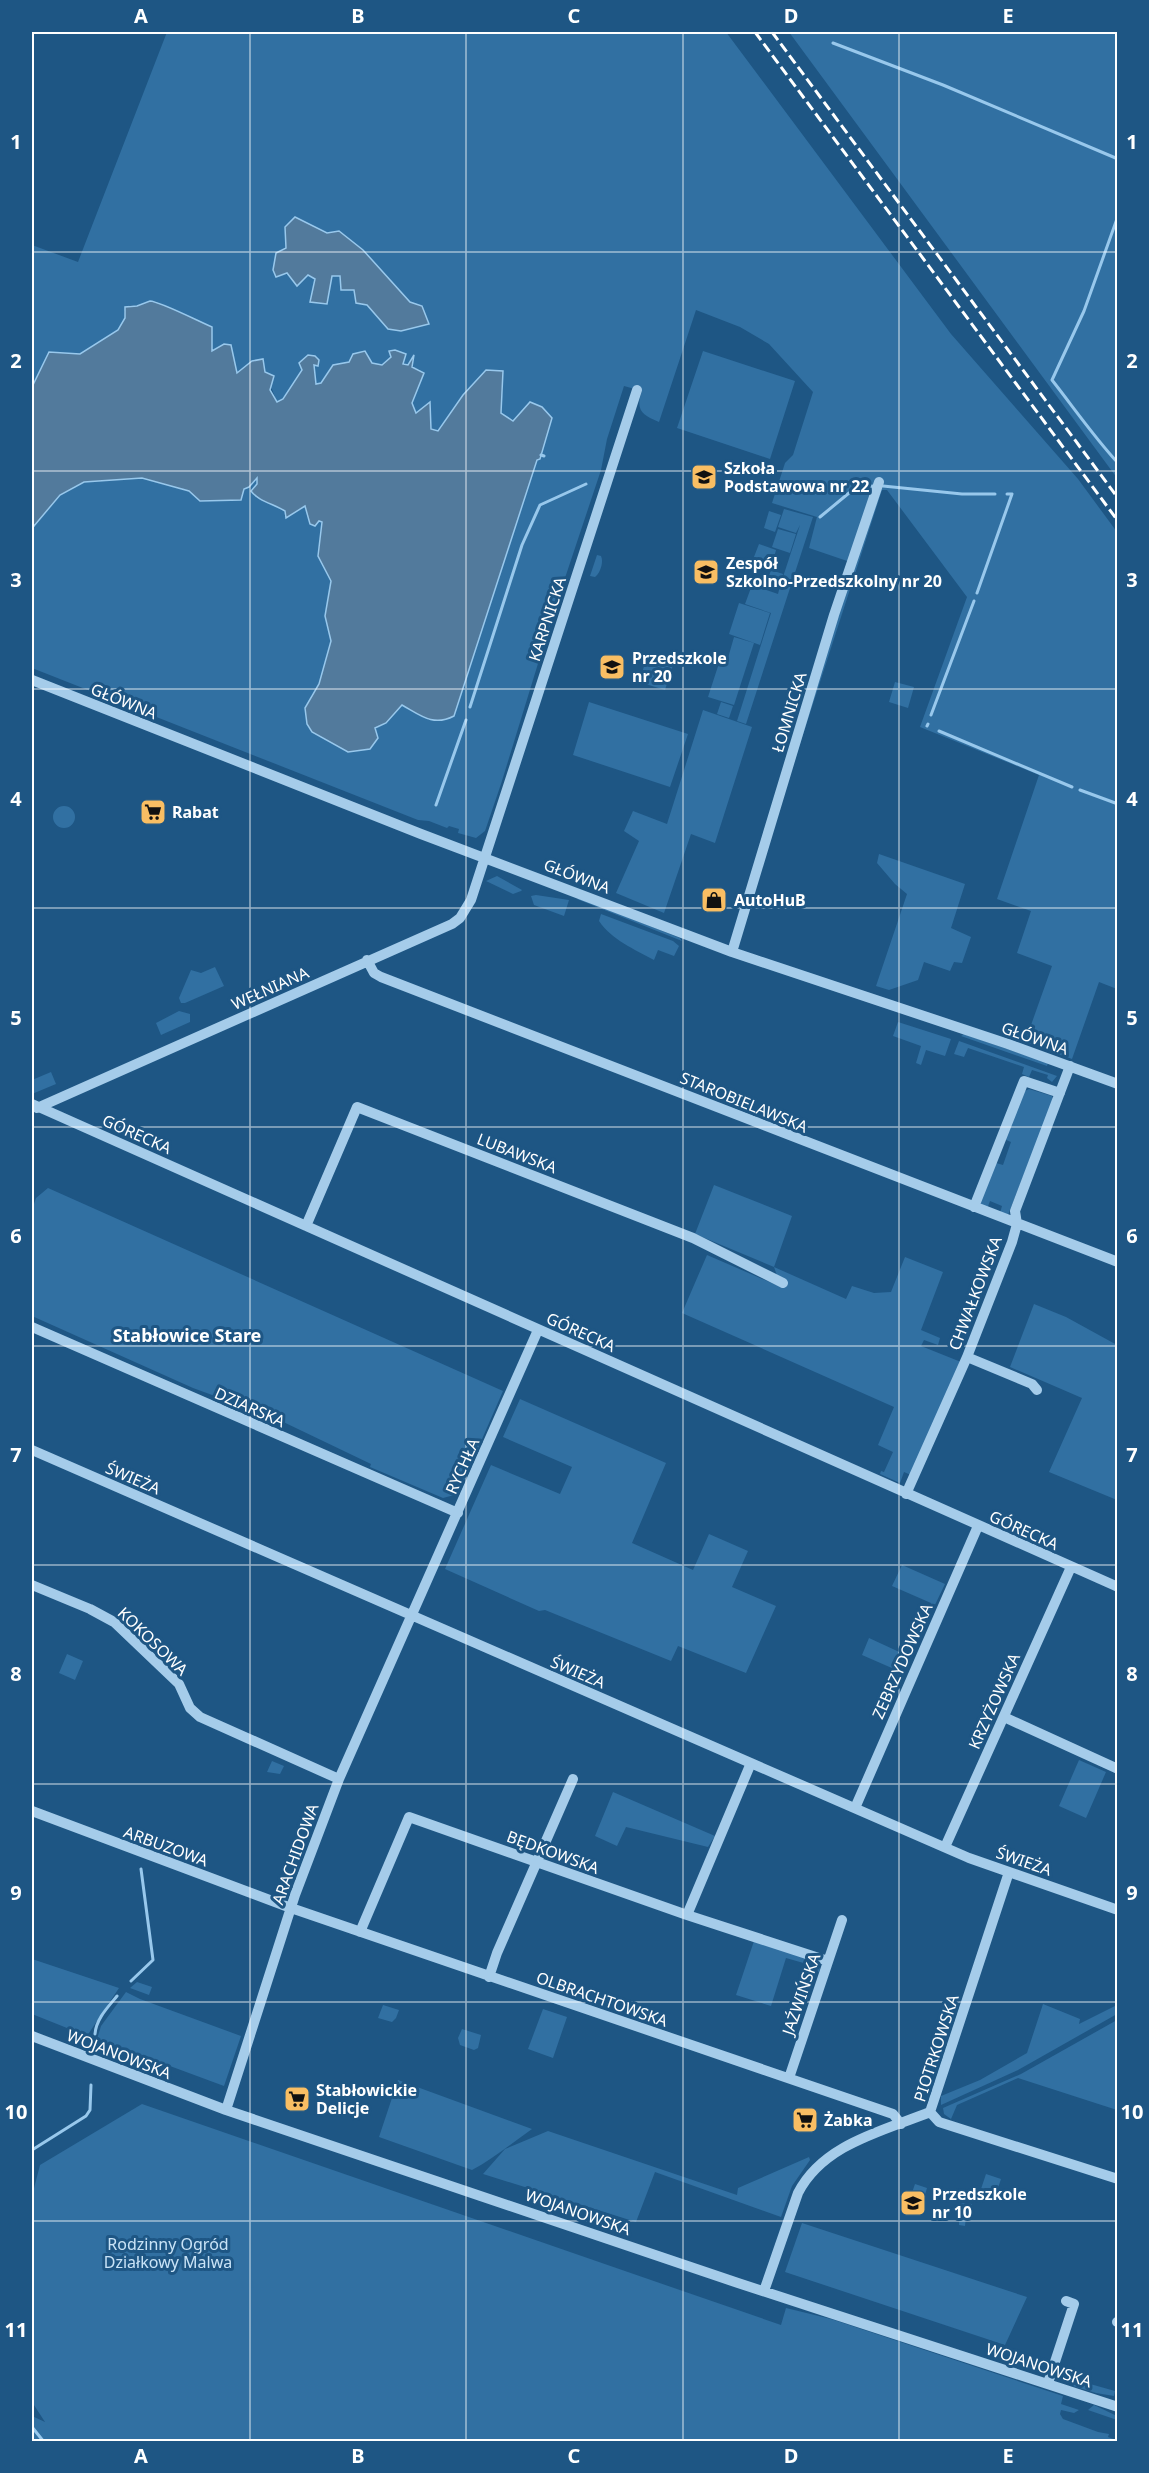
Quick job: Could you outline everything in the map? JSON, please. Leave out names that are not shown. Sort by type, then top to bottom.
[{"type":"street","name":"KARPNICKA","points":[[484,857],[637,390]]},
{"type":"street","name":"ŁOMNICKA","points":[[732,952],[834,615],[879,482]]},
{"type":"street","name":"GŁÓWNA","points":[[32,680],[732,952],[1118,1084]]},
{"type":"street","name":"WEŁNIANA","points":[[34,1107],[452,924],[460,918],[471,900],[484,857]]},
{"type":"street","name":"STAROBIELAWSKA","points":[[367,960],[374,973],[381,977],[1118,1262]]},
{"type":"street","name":"CHWAŁKOWSKA","points":[[906,1494],[967,1357],[1017,1224],[1015,1211],[1070,1066]]},
{"type":"street","points":[[974,1207],[1024,1081],[1060,1093]]},
{"type":"street","name":"GÓRECKA","points":[[34,1107],[1118,1587]]},
{"type":"street","name":"LUBAWSKA","points":[[306,1226],[357,1107],[693,1238],[783,1283]]},
{"type":"street","name":"DZIARSKA","points":[[32,1327],[458,1512]]},
{"type":"street","name":"RYCHŁA","points":[[412,1615],[538,1330]]},
{"type":"street","points":[[967,1357],[1032,1384],[1037,1390]]},
{"type":"street","name":"ŚWIEŻA","points":[[32,1450],[945,1847],[1118,1910]]},
{"type":"street","name":"ZEBRZYDOWSKA","points":[[855,1808],[978,1526]]},
{"type":"street","name":"KRZYŻOWSKA","points":[[945,1847],[1071,1567]]},
{"type":"street","name":"KOKOSOWA","points":[[32,1585],[107,1617],[178,1684],[194,1713],[339,1779]]},
{"type":"street","name":"ARACHIDOWA","points":[[226,2110],[291,1908],[339,1779],[412,1615]]},
{"type":"street","points":[[1004,1717],[1118,1769]]},
{"type":"street","points":[[687,1915],[751,1763]]},
{"type":"street","points":[[489,1977],[497,1953],[573,1779]]},
{"type":"street","name":"ARBUZOWA","points":[[32,1811],[291,1908]]},
{"type":"street","name":"BĘDKOWSKA","points":[[360,1932],[409,1817],[687,1915],[828,1960]]},
{"type":"street","name":"PIOTRKOWSKA","points":[[1009,1872],[930,2112],[939,2122],[1118,2179]]},
{"type":"street","name":"OLBRACHTOWSKA","points":[[291,1908],[893,2114],[901,2124]]},
{"type":"street","name":"JAŹWIŃSKA","points":[[789,2078],[842,1920]]},
{"type":"street","name":"WOJANOWSKA","points":[[32,2036],[226,2110],[1118,2407]]},
{"type":"street","points":[[764,2291],[798,2193],[816,2166],[832,2154],[855,2142],[930,2112]]},
{"type":"street","points":[[1048,2383],[1074,2304],[1066,2301]]},
{"type":"green space","points":[[167,32],[726,32],[951,334],[1078,479],[1117,532],[1117,989],[1099,982],[1072,1059],[1025,1042],[1052,966],[1017,953],[1031,911],[997,899],[1039,775],[920,727],[967,597],[887,490],[882,490],[780,806],[853,563],[809,548],[817,517],[772,503],[785,463],[793,455],[813,392],[769,344],[740,327],[696,310],[659,422],[642,411],[639,403],[642,391],[624,386],[607,439],[601,470],[556,605],[501,784],[485,831],[476,838],[458,833],[459,829],[418,820],[32,668],[32,521],[35,526],[60,495],[84,482],[142,478],[189,491],[244,489],[249,487],[254,478],[257,478],[256,498],[270,502],[286,512],[284,516],[305,506],[322,522],[318,556],[331,581],[325,616],[331,641],[319,684],[311,696],[312,732],[348,751],[402,705],[429,720],[454,716],[537,460],[540,459],[542,447],[500,413],[503,387],[463,395],[438,431],[431,428],[430,402],[415,414],[412,404],[420,370],[412,367],[413,357],[408,365],[391,357],[382,365],[349,362],[333,365],[321,383],[316,384],[313,365],[319,360],[302,370],[283,400],[277,402],[265,372],[252,361],[237,373],[212,351],[212,327],[155,301],[137,306],[130,305],[124,311],[125,318],[118,330],[80,354],[49,352],[32,387],[32,245],[78,262]],"holes":[[[315,228],[363,250],[410,302],[422,306],[388,329],[341,276],[332,276],[310,301],[315,279],[296,274],[276,277],[273,270],[276,253]]]},
{"type":"green space","points":[[789,32],[1117,32],[1117,478]]},
{"type":"green space","points":[[703,351],[795,381],[770,459],[677,428]]},
{"type":"green space","points":[[784,509],[813,517],[746,724],[737,721],[771,613],[745,604],[752,585],[778,594],[780,586],[767,582],[771,570],[783,574],[782,580],[800,525],[796,533],[778,527]]},
{"type":"green space","points":[[769,511],[781,515],[775,532],[764,528]]},
{"type":"green space","points":[[778,529],[796,534],[790,553],[772,547]]},
{"type":"green space","points":[[759,544],[776,550],[772,565],[768,568],[752,562]]},
{"type":"green space","points":[[597,555],[602,559],[601,568],[595,577],[590,576]]},
{"type":"green space","points":[[739,603],[770,613],[760,645],[729,634]]},
{"type":"green space","points":[[734,637],[754,643],[734,705],[708,697],[721,657],[728,658]]},
{"type":"green space","points":[[647,657],[673,665],[665,690],[639,682]]},
{"type":"green space","points":[[895,682],[914,687],[908,708],[889,702]]},
{"type":"green space","points":[[589,702],[688,734],[670,787],[573,755]]},
{"type":"green space","points":[[721,702],[733,706],[729,718],[717,714]]},
{"type":"green space","points":[[703,710],[752,727],[715,843],[691,834],[664,913],[616,893],[639,841],[624,831],[633,811],[667,824]]},
{"type":"green space","points":[[64,806],[72,809],[75,817],[72,825],[64,828],[56,825],[53,817],[56,809]]},
{"type":"green space","points":[[879,854],[965,884],[951,928],[971,937],[962,963],[954,962],[950,971],[924,962],[918,980],[889,990],[876,986],[907,894],[877,863]]},
{"type":"green space","points":[[497,876],[522,890],[513,894],[486,881]]},
{"type":"green space","points":[[531,896],[569,900],[564,916],[534,905]]},
{"type":"green space","points":[[577,899],[680,938],[682,941]]},
{"type":"green space","points":[[601,914],[673,941],[679,946],[674,956],[658,950],[654,960],[610,934],[599,921]]},
{"type":"green space","points":[[215,967],[224,986],[181,1003],[179,998],[191,970],[201,973]]},
{"type":"green space","points":[[179,1011],[190,1014],[190,1022],[161,1035],[156,1023]]},
{"type":"green space","points":[[898,1022],[951,1039],[945,1056],[926,1050],[921,1065],[916,1063],[921,1046],[893,1036]]},
{"type":"green space","points":[[964,1034],[1048,1063],[1047,1066],[961,1036]]},
{"type":"green space","points":[[959,1041],[1057,1076],[1052,1082],[1047,1078],[1048,1075],[1032,1070],[1029,1077],[1022,1074],[1024,1067],[968,1048],[964,1057],[954,1054]]},
{"type":"green space","points":[[51,1072],[56,1084],[32,1094],[32,1080]]},
{"type":"green space","points":[[1029,1089],[1052,1096],[1053,1100],[1008,1215],[1000,1213],[1002,1206],[990,1201],[987,1209],[980,1201],[996,1163],[1003,1165],[1011,1142],[1004,1139],[1023,1092]]},
{"type":"green space","points":[[714,1185],[792,1216],[774,1267],[695,1234]]},
{"type":"green space","points":[[48,1188],[503,1391],[458,1494],[443,1498],[370,1467],[371,1464],[275,1418],[193,1388],[32,1316],[32,1210],[36,1198]]},
{"type":"green space","points":[[707,1255],[781,1287],[774,1267],[846,1299],[852,1286],[874,1293],[891,1292],[905,1257],[943,1272],[921,1330],[940,1338],[938,1345],[924,1340],[921,1346],[961,1362],[911,1475],[904,1472],[900,1483],[880,1474],[881,1471],[884,1472],[893,1452],[878,1445],[894,1407],[682,1313]]},
{"type":"green space","points":[[1034,1304],[1066,1317],[1117,1345],[1117,1500],[1049,1472],[1082,1398],[1010,1367]]},
{"type":"green space","points":[[520,1399],[666,1463],[632,1543],[693,1570],[709,1534],[748,1551],[732,1587],[776,1606],[746,1673],[678,1646],[671,1661],[545,1610],[539,1611],[445,1569],[491,1465],[560,1494],[572,1467],[503,1437]]},
{"type":"green space","points":[[902,1565],[945,1584],[933,1609],[930,1608],[931,1603],[892,1586]]},
{"type":"green space","points":[[869,1638],[908,1656],[901,1672],[862,1655]]},
{"type":"green space","points":[[67,1654],[83,1661],[75,1680],[59,1673]]},
{"type":"green space","points":[[1079,1760],[1106,1772],[1086,1818],[1059,1806]]},
{"type":"green space","points":[[272,1761],[284,1766],[280,1774],[267,1772]]},
{"type":"green space","points":[[613,1792],[715,1836],[708,1847],[626,1827],[617,1846],[595,1836]]},
{"type":"green space","points":[[754,1941],[814,1960],[820,1969],[818,1973],[814,1966],[786,1958],[771,2006],[736,1995]]},
{"type":"green space","points":[[32,1959],[119,1988],[87,2036],[32,2014]]},
{"type":"green space","points":[[137,1982],[152,1987],[149,1995],[130,1988]]},
{"type":"green space","points":[[126,1992],[241,2036],[224,2086],[97,2039],[101,2026]]},
{"type":"green space","points":[[1043,2004],[1080,2019],[1079,2024],[1117,2005],[1117,2014],[1018,2070],[941,2105],[941,2096],[980,2080],[1027,2053]]},
{"type":"green space","points":[[383,2005],[399,2010],[392,2022],[378,2018]]},
{"type":"green space","points":[[543,2009],[567,2017],[553,2058],[528,2049]]},
{"type":"green space","points":[[1117,2020],[1117,2110],[1018,2078],[957,2105],[951,2119],[944,2114],[943,2108],[1021,2074]]},
{"type":"green space","points":[[462,2029],[481,2035],[478,2048],[474,2050],[460,2045],[458,2038]]},
{"type":"green space","points":[[398,2080],[532,2129],[472,2170],[379,2137]]},
{"type":"green space","name":"Rodzinny Ogród Działkowy Malwa","points":[[142,2104],[781,2325],[786,2308],[831,2319],[1063,2396],[1061,2404],[1079,2410],[1074,2413],[1061,2410],[1060,2414],[1063,2419],[1109,2434],[1108,2437],[1116,2440],[1117,2437],[1118,2441],[32,2442],[32,2416],[45,2422],[32,2402],[32,2196],[40,2165]]},
{"type":"green space","points":[[548,2131],[737,2195],[738,2188],[809,2157],[810,2160],[792,2186],[781,2217],[655,2172],[636,2222],[483,2174],[505,2149]]},
{"type":"green space","points":[[986,2174],[1001,2179],[993,2203],[978,2198]]},
{"type":"green space","points":[[915,2184],[927,2188],[921,2208],[908,2204]]},
{"type":"green space","points":[[960,2203],[972,2204],[971,2216],[966,2216],[965,2226],[959,2225]]},
{"type":"green space","points":[[802,2223],[1027,2297],[1005,2345],[785,2272]]},
{"type":"green space","points":[[1076,2380],[1115,2391],[1114,2396],[1073,2386]]},
{"type":"green space","points":[[1094,2405],[1117,2416],[1117,2420],[1088,2410]]},
{"type":"shaded area","points":[[295,217],[327,233],[339,231],[363,250],[410,302],[422,306],[429,324],[401,331],[388,329],[367,305],[356,303],[354,290],[341,290],[340,276],[332,276],[327,304],[310,302],[315,279],[308,275],[297,286],[287,273],[276,277],[273,270],[276,253],[286,248],[285,227]]},
{"type":"shaded area","points":[[150,301],[212,327],[212,351],[224,344],[231,345],[237,373],[252,361],[263,359],[265,372],[274,376],[270,390],[277,402],[283,399],[302,370],[299,363],[308,355],[315,356],[319,360],[318,366],[314,365],[316,384],[321,383],[333,365],[349,362],[353,354],[365,351],[372,363],[382,365],[391,357],[389,351],[395,350],[406,354],[403,364],[408,365],[414,355],[412,367],[424,373],[412,403],[416,413],[430,402],[431,429],[438,431],[463,395],[486,370],[503,371],[501,413],[513,421],[530,402],[542,407],[552,418],[454,716],[433,720],[402,705],[386,723],[375,728],[378,738],[370,749],[348,752],[312,732],[307,724],[305,708],[319,684],[331,641],[325,616],[331,581],[318,556],[322,522],[319,521],[315,526],[310,524],[305,506],[286,518],[285,511],[262,500],[251,491],[257,484],[257,478],[244,489],[241,500],[200,501],[189,491],[142,478],[84,482],[60,495],[34,526],[32,521],[32,387],[49,352],[80,354],[118,330],[125,318],[125,307],[137,306]]},
{"type":"waterway","points":[[833,43],[943,85],[1118,159]]},
{"type":"waterway","points":[[1118,216],[1084,311],[1052,380],[1118,463]]},
{"type":"waterway","points":[[470,707],[522,545],[540,505],[586,484]]},
{"type":"waterway","points":[[820,517],[849,493],[872,486]]},
{"type":"waterway","points":[[883,486],[962,494],[995,494]]},
{"type":"waterway","points":[[977,593],[1012,494],[1007,494]]},
{"type":"waterway","points":[[931,715],[974,601]]},
{"type":"waterway","points":[[436,805],[466,720]]},
{"type":"waterway","points":[[939,731],[1072,787]]},
{"type":"waterway","points":[[1080,790],[1118,804]]},
{"type":"waterway","points":[[131,1981],[153,1960],[141,1869]]},
{"type":"waterway","points":[[95,2034],[100,2018],[117,1996]]},
{"type":"waterway","points":[[32,2150],[86,2116],[90,2110],[91,2085]]},
{"type":"waterway","points":[[32,2427],[44,2442]]},
{"type":"railway","points":[[755,32],[1118,521]]},
{"type":"railway","points":[[772,32],[1118,498]]},
{"type":"place","name":"Szkoła Podstawowa nr 22","points":[[704,477]]},
{"type":"place","name":"Zespół Szkolno-Przedszkolny nr 20","points":[[706,572]]},
{"type":"place","name":"Przedszkole nr 20","points":[[612,667]]},
{"type":"place","name":"Rabat","points":[[153,812]]},
{"type":"place","name":"AutoHuB","points":[[714,900]]},
{"type":"place","name":"Stabłowickie Delicje","points":[[297,2099]]},
{"type":"place","name":"Żabka","points":[[805,2120]]},
{"type":"place","name":"Przedszkole nr 10","points":[[913,2203]]},
{"type":"district","name":"Stabłowice Stare","points":[[187,1335]]}]
